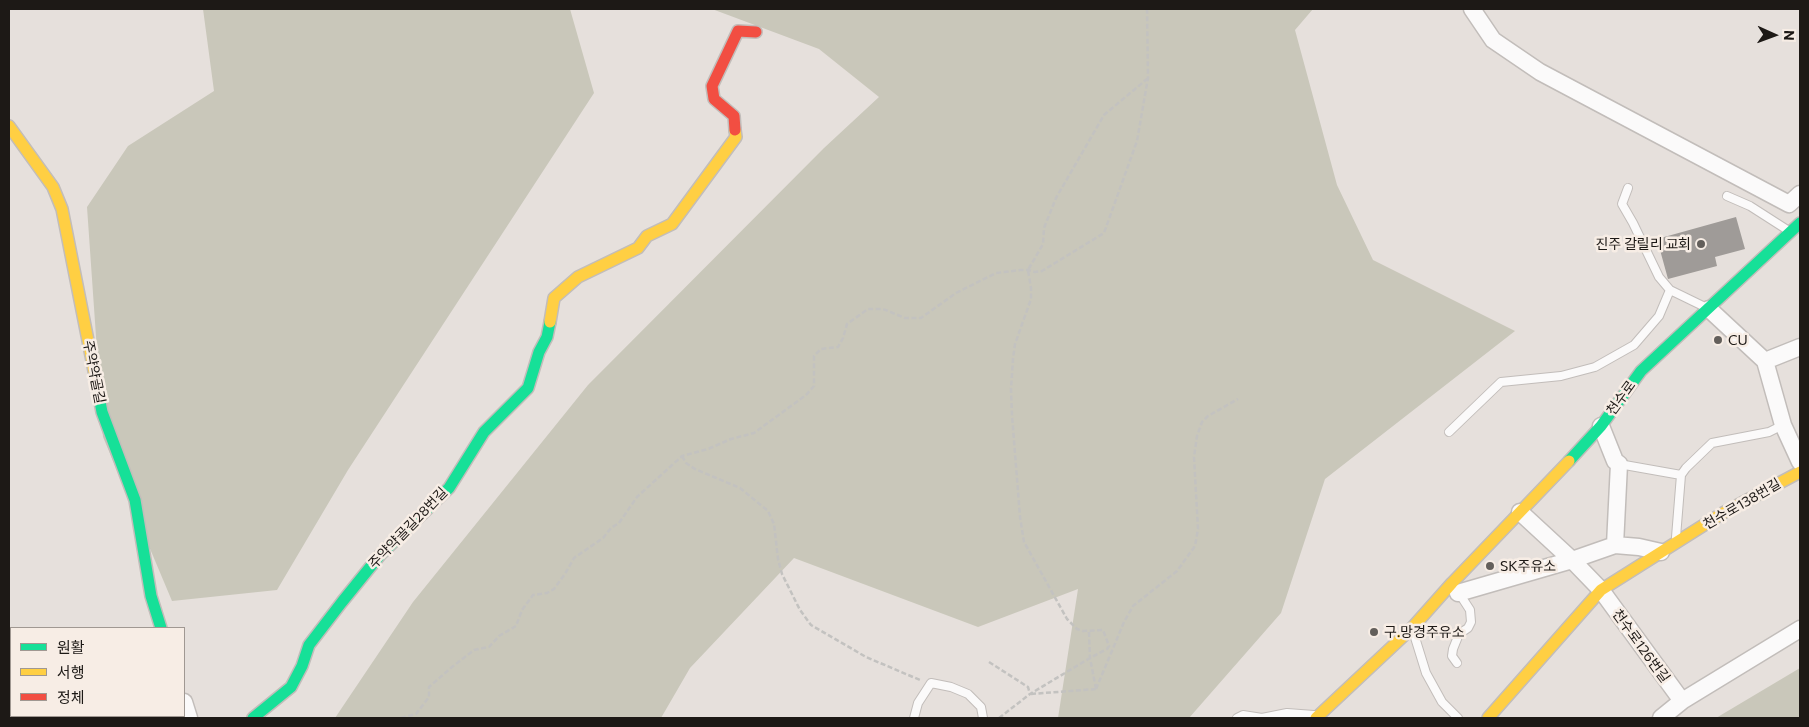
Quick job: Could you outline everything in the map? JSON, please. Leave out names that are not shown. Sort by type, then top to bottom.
[{"type":"street","points":[[1472,9],[1493,40],[1540,72],[1789,204],[1800,194]]},
{"type":"street","name":"주약약골길28번길","points":[[253,718],[291,687],[302,666],[309,645],[342,602],[380,555],[448,488],[484,432],[528,388],[539,352],[547,337],[554,298],[578,277],[638,248],[646,236],[672,224],[736,137],[734,116],[714,98],[712,86],[738,31],[756,32]]},
{"type":"street","name":"주약약골길","points":[[9,126],[53,187],[62,209],[102,412],[134,500],[151,596],[161,627]]},
{"type":"street","name":"천수로","points":[[1322,716],[1455,588],[1520,512],[1601,426],[1641,371],[1800,223]]},
{"type":"street","points":[[1709,309],[1765,361],[1783,425],[1800,462]]},
{"type":"street","points":[[1765,361],[1800,347]]},
{"type":"street","points":[[1601,426],[1615,461],[1619,464],[1615,545]]},
{"type":"street","name":"천수로138번길","points":[[1680,540],[1723,513],[1800,472]]},
{"type":"street","name":"천수로126번길","points":[[1520,512],[1601,590],[1682,701]]},
{"type":"street","points":[[1488,718],[1601,590],[1680,540]]},
{"type":"street","points":[[1455,588],[1572,560],[1615,545],[1640,546],[1661,552]]},
{"type":"street","points":[[1661,718],[1682,701],[1797,631]]},
{"type":"street","points":[[185,705],[189,718]]},
{"type":"lane","points":[[1628,188],[1622,204],[1659,277],[1670,290],[1709,309]]},
{"type":"lane","points":[[1727,196],[1750,206],[1791,232]]},
{"type":"lane","points":[[1449,432],[1502,382],[1561,376],[1595,367],[1634,345],[1658,316],[1670,290]]},
{"type":"lane","points":[[1680,540],[1681,475],[1686,468],[1712,443],[1769,432],[1783,425]]},
{"type":"lane","points":[[1619,464],[1681,475]]},
{"type":"lane","points":[[1455,588],[1470,610],[1471,622],[1468,628],[1459,634],[1453,649],[1452,656],[1457,664]]},
{"type":"lane","points":[[1412,628],[1426,673],[1442,702],[1458,718]]},
{"type":"lane","points":[[914,718],[918,703],[931,683],[951,687],[968,694],[981,707],[982,718]]},
{"type":"lane","points":[[1238,718],[1243,715],[1262,718],[1286,713],[1322,716]]},
{"type":"path","points":[[401,718],[416,714],[429,697],[429,687],[452,666],[474,650],[489,647],[499,636],[516,626],[522,610],[533,595],[547,593],[554,589],[574,558],[603,538],[611,528],[619,523],[637,497],[682,456],[684,457],[691,452],[708,449],[731,439],[754,433],[806,395],[814,386],[814,356],[821,349],[838,347],[847,324],[868,309],[883,309],[905,318],[921,318],[956,293],[996,273],[1028,270],[1042,271],[1104,233],[1135,149],[1148,78],[1147,9]]},
{"type":"path","points":[[1000,718],[1030,694],[1107,649],[1109,646],[1103,630],[1089,632],[1078,629],[1067,619],[1029,553],[1021,533],[1011,389],[1015,344],[1031,299],[1028,270],[1044,244],[1044,228],[1056,198],[1104,115],[1148,78]]},
{"type":"path","points":[[1096,690],[1124,622],[1133,606],[1176,571],[1195,546],[1198,529],[1194,457],[1197,436],[1202,422],[1208,416],[1238,398]]},
{"type":"path","points":[[682,456],[686,463],[696,469],[740,488],[768,511],[774,524],[782,574],[800,610],[812,625],[866,657],[916,679],[931,683]]},
{"type":"path","points":[[1089,632],[1090,658],[1096,690]]},
{"type":"path","points":[[989,662],[1028,687],[1030,694]]},
{"type":"path","points":[[1030,694],[1096,690]]},
{"type":"shaded area","points":[[203,9],[570,9],[594,93],[348,470],[277,590],[172,601],[103,437],[87,207],[128,146],[214,91]]},
{"type":"shaded area","points":[[712,9],[1313,9],[1295,30],[1337,185],[1373,260],[1515,331],[1325,479],[1281,613],[1189,718],[1058,718],[1078,589],[978,627],[794,558],[690,668],[661,718],[335,718],[413,602],[588,385],[824,148],[879,97],[819,49]]},
{"type":"shaded area","points":[[1800,668],[1800,718],[1716,718]]},
{"type":"building","name":"진주 갈릴리 교회","points":[[1736,217],[1745,249],[1715,257],[1717,266],[1668,279],[1657,239]]},
{"type":"traffic: fast","points":[[1569,461],[1601,426],[1641,371],[1800,223]]},
{"type":"traffic: fast","points":[[253,718],[291,687],[302,666],[309,645],[342,602],[380,555],[449,488],[484,432],[528,388],[539,352],[547,337],[550,322]]},
{"type":"traffic: fast","points":[[97,386],[102,412],[135,500],[151,596],[161,627]]},
{"type":"traffic: slow","points":[[9,126],[53,187],[62,209],[97,386]]},
{"type":"traffic: slow","points":[[550,322],[554,298],[578,277],[638,248],[647,236],[672,224],[736,137],[735,130]]},
{"type":"traffic: slow","points":[[1316,718],[1412,628],[1452,583],[1569,461]]},
{"type":"traffic: slow","points":[[1488,718],[1601,590],[1723,513],[1800,472]]},
{"type":"traffic: jam","points":[[735,130],[734,116],[714,99],[712,86],[738,31],[756,32]]},
{"type":"place","name":"진주 갈릴리 교회","points":[[1701,244]]},
{"type":"place","name":"CU","points":[[1718,340]]},
{"type":"place","name":"SK주유소","points":[[1490,566]]},
{"type":"place","name":"구.망경주유소","points":[[1374,632]]}]
